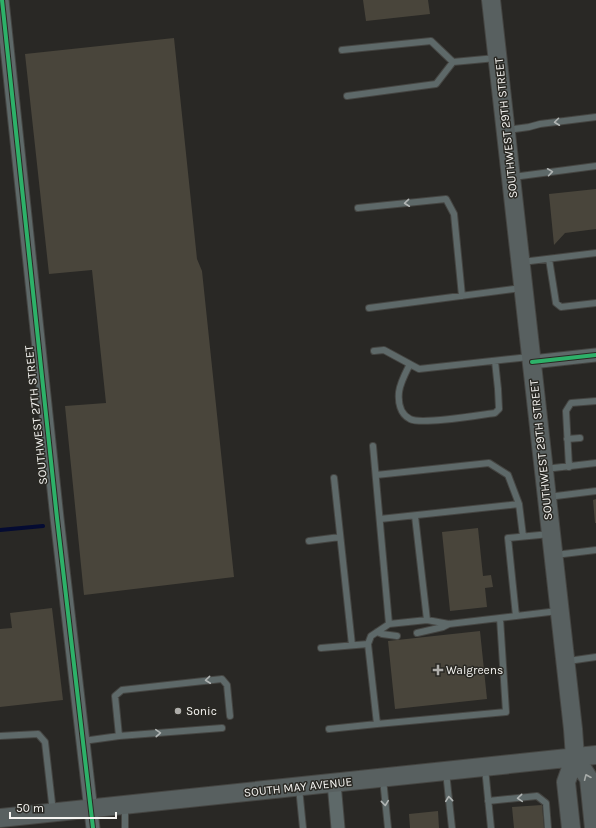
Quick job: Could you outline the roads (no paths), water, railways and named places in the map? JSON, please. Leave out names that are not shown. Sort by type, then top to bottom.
[{"type":"main road","name":"SOUTHWEST 29TH STREET","points":[[492,0],[520,263],[566,662],[575,757],[566,782],[571,828]]},
{"type":"main road","name":"SOUTH MAY AVENUE","points":[[0,818],[125,806],[596,755]]},
{"type":"main road","name":"SOUTHWEST 29TH STREET","points":[[575,757],[589,779],[594,828]]},
{"type":"street","name":"SOUTHWEST 27TH STREET","points":[[2,0],[56,511],[93,828]]},
{"type":"street","points":[[531,359],[596,355]]},
{"type":"street","points":[[334,783],[338,828]]},
{"type":"lane","points":[[342,50],[431,41],[453,62]]},
{"type":"lane","points":[[347,96],[436,84],[453,62],[498,58]]},
{"type":"lane","points":[[506,130],[596,117]]},
{"type":"lane","points":[[511,178],[596,166]]},
{"type":"lane","points":[[358,208],[446,199],[454,214],[462,296]]},
{"type":"lane","points":[[520,263],[596,253]]},
{"type":"lane","points":[[549,259],[556,303],[558,306],[561,307],[596,303]]},
{"type":"lane","points":[[369,308],[523,288]]},
{"type":"lane","points":[[374,351],[384,350],[419,369],[495,361],[531,359]]},
{"type":"lane","points":[[410,364],[399,391],[399,404],[404,415],[411,420],[427,421],[495,414],[499,409],[495,361]]},
{"type":"lane","points":[[569,467],[566,439],[566,410],[571,403],[596,400]]},
{"type":"lane","points":[[566,439],[580,438]]},
{"type":"lane","points":[[373,446],[389,624]]},
{"type":"lane","points":[[376,475],[489,463],[508,475],[519,504],[524,536]]},
{"type":"lane","points":[[544,470],[596,463]]},
{"type":"lane","points":[[334,478],[352,645]]},
{"type":"lane","points":[[547,498],[594,491]]},
{"type":"lane","points":[[380,519],[519,504]]},
{"type":"lane","points":[[415,516],[427,620]]},
{"type":"lane","points":[[516,616],[508,538],[551,534]]},
{"type":"lane","points":[[309,541],[340,537]]},
{"type":"lane","points":[[553,555],[596,550]]},
{"type":"lane","points":[[377,724],[368,644],[371,636],[389,624],[427,620],[449,624],[560,611]]},
{"type":"lane","points":[[329,729],[506,712],[500,618]]},
{"type":"lane","points":[[417,633],[443,627],[449,624]]},
{"type":"lane","points":[[377,632],[397,636]]},
{"type":"lane","points":[[321,648],[368,644]]},
{"type":"lane","points":[[566,662],[596,657]]},
{"type":"lane","points":[[120,736],[115,696],[122,690],[222,678],[227,685],[230,716]]},
{"type":"lane","points":[[83,741],[120,736],[222,728]]},
{"type":"lane","points":[[0,736],[38,734],[45,742],[53,813]]},
{"type":"lane","points":[[485,767],[491,828]]},
{"type":"lane","points":[[446,771],[452,828]]},
{"type":"lane","points":[[383,778],[388,828]]},
{"type":"lane","points":[[297,828],[302,828],[299,787]]},
{"type":"lane","points":[[488,801],[537,796],[546,803],[548,828]]},
{"type":"lane","points":[[125,806],[125,828]]},
{"type":"waterway","points":[[0,530],[43,526]]},
{"type":"place","name":"Walgreens","points":[[438,670]]},
{"type":"place","name":"Sonic","points":[[178,711]]}]
